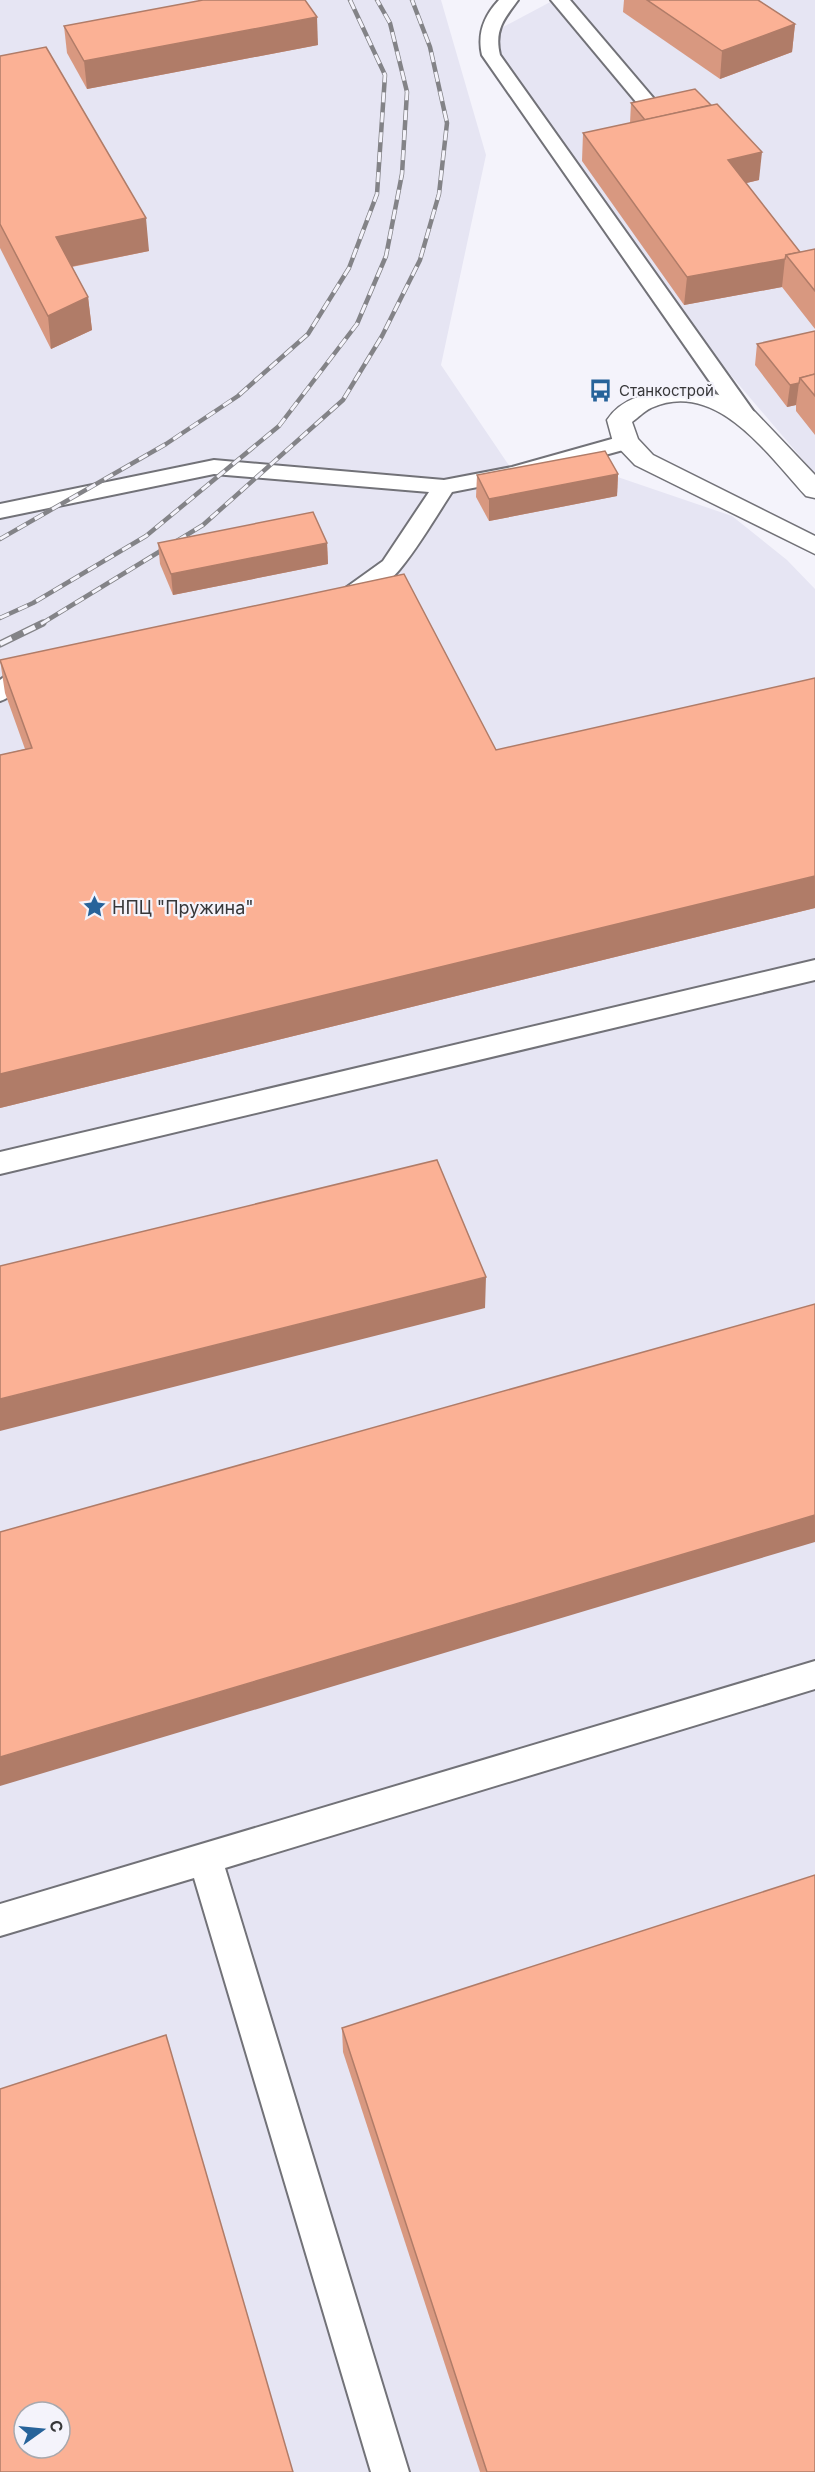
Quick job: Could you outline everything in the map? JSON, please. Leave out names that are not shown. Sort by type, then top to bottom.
[{"type":"street","points":[[815,490],[746,417],[723,403],[684,394],[643,402],[619,420],[626,442],[644,460],[815,546]]},
{"type":"lane","points":[[509,0],[498,11],[487,33],[491,55],[746,417]]},
{"type":"lane","points":[[561,0],[654,111]]},
{"type":"lane","points":[[0,511],[214,467],[444,487],[514,472],[626,442]]},
{"type":"lane","points":[[318,607],[352,594],[391,566],[444,487]]},
{"type":"lane","points":[[0,693],[29,669],[52,665]]},
{"type":"lane","points":[[0,1163],[815,970]]},
{"type":"lane","points":[[0,1920],[815,1675]]},
{"type":"lane","points":[[205,1858],[390,2472]]},
{"type":"shaded area","points":[[0,0],[441,0],[486,155],[441,365],[514,473],[603,472],[732,516],[787,560],[815,589],[815,2472],[0,2472]]},
{"type":"shaded area","points":[[554,0],[815,0],[815,474],[705,345],[562,145],[488,35]]},
{"type":"building","points":[[203,0],[305,0],[317,17],[84,61],[64,26]]},
{"type":"building","points":[[647,0],[758,0],[795,24],[722,51]]},
{"type":"building","points":[[46,47],[146,218],[56,237],[88,297],[48,316],[0,224],[0,56]]},
{"type":"building","points":[[695,89],[711,105],[645,120],[631,103]]},
{"type":"building","points":[[717,104],[762,152],[728,160],[800,252],[786,255],[785,259],[687,277],[583,133]]},
{"type":"building","points":[[815,249],[815,291],[786,255]]},
{"type":"building","points":[[815,331],[815,374],[800,378],[799,383],[790,385],[757,344]]},
{"type":"building","points":[[815,374],[815,396],[800,378]]},
{"type":"building","points":[[605,451],[618,474],[489,499],[477,475]]},
{"type":"building","points":[[313,512],[327,543],[171,574],[158,543]]},
{"type":"building","points":[[404,574],[496,750],[815,678],[815,876],[0,1074],[0,755],[32,748],[0,660]]},
{"type":"building","points":[[437,1160],[486,1277],[0,1399],[0,1266]]},
{"type":"building","points":[[815,1304],[815,1515],[0,1757],[0,1532]]},
{"type":"building","points":[[815,1875],[815,2472],[487,2472],[342,2028]]},
{"type":"building","points":[[166,2035],[293,2472],[0,2472],[0,2089]]},
{"type":"railway","points":[[0,539],[166,444],[238,396],[308,334],[349,268],[377,194],[385,75],[350,0]]},
{"type":"railway","points":[[0,618],[33,603],[146,536],[279,426],[357,324],[386,256],[402,174],[407,92],[390,23],[377,0]]},
{"type":"railway","points":[[41,624],[203,525],[343,400],[382,336],[420,260],[439,194],[447,123],[430,47],[412,0]]},
{"type":"railway","points":[[0,644],[41,624]]},
{"type":"place","name":"Станкострой","points":[[601,390]]},
{"type":"place","name":"НПЦ \"Пружина\"","points":[[94,907]]}]
